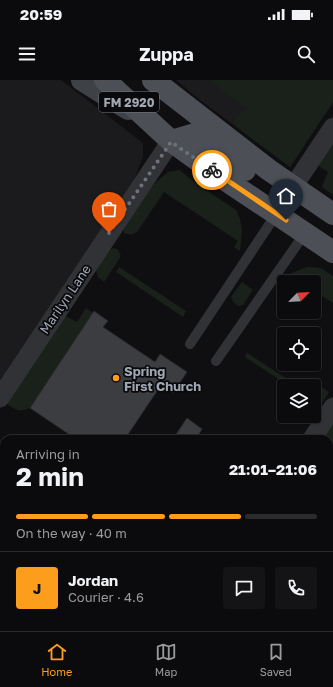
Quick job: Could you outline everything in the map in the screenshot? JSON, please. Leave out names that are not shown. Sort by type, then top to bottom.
[{"type":"main road","points":[[82,80],[152,123]]},
{"type":"main road","name":"FM 2920","points":[[105,80],[171,142],[333,252]]},
{"type":"main road","name":"FM 2920","points":[[153,80],[269,170],[333,214]]},
{"type":"main road","points":[[171,142],[195,134],[245,170],[269,170]]},
{"type":"street","points":[[293,187],[333,127]]},
{"type":"street","name":"Marilyn Lane","points":[[0,398],[171,142]]},
{"type":"street","points":[[315,435],[333,407]]},
{"type":"lane","points":[[190,344],[277,213]]},
{"type":"lane","points":[[216,361],[305,233]]},
{"type":"shaded area","points":[[0,80],[61,80],[143,143],[143,156],[135,178],[0,384]]},
{"type":"shaded area","points":[[176,80],[333,80],[333,102],[290,167],[200,100]]},
{"type":"shaded area","points":[[209,80],[333,80],[333,102],[290,167],[235,126],[234,120],[241,112],[248,110]]},
{"type":"shaded area","points":[[333,134],[333,195],[322,187],[328,172],[314,163]]},
{"type":"shaded area","points":[[179,170],[236,210],[240,219],[242,230],[240,251],[234,247],[238,241],[164,192],[137,232],[134,234],[124,233],[123,226],[154,184],[168,172]]},
{"type":"shaded area","points":[[114,248],[118,250],[121,256],[104,282],[98,277],[96,270],[107,250]]},
{"type":"shaded area","points":[[119,267],[186,311],[183,317],[116,272]]},
{"type":"shaded area","points":[[308,267],[321,268],[333,276],[333,303],[321,295],[321,275],[289,275],[295,271]]},
{"type":"shaded area","points":[[242,282],[253,290],[243,305],[238,306],[233,302],[231,297]]},
{"type":"shaded area","points":[[86,308],[93,313],[30,408],[19,410],[8,405],[7,401],[64,315],[77,322]]},
{"type":"shaded area","points":[[247,353],[287,379],[278,379],[245,357]]},
{"type":"shaded area","points":[[321,388],[329,392],[321,403]]},
{"type":"shaded area","points":[[333,422],[333,435],[330,435]]},
{"type":"shaded area","points":[[333,422],[333,435],[323,435]]},
{"type":"building","name":"Spring First Church","points":[[94,311],[108,321],[103,327],[155,362],[160,354],[187,372],[173,393],[161,385],[128,435],[70,435],[30,408]]},
{"type":"building","points":[[187,418],[202,429],[198,435],[176,435]]},
{"type":"way so far","points":[[109,233],[171,142],[212,170]]},
{"type":"place","name":"Spring First Church","points":[[116,378]]},
{"type":"route","points":[[212,170],[286,220]]}]
